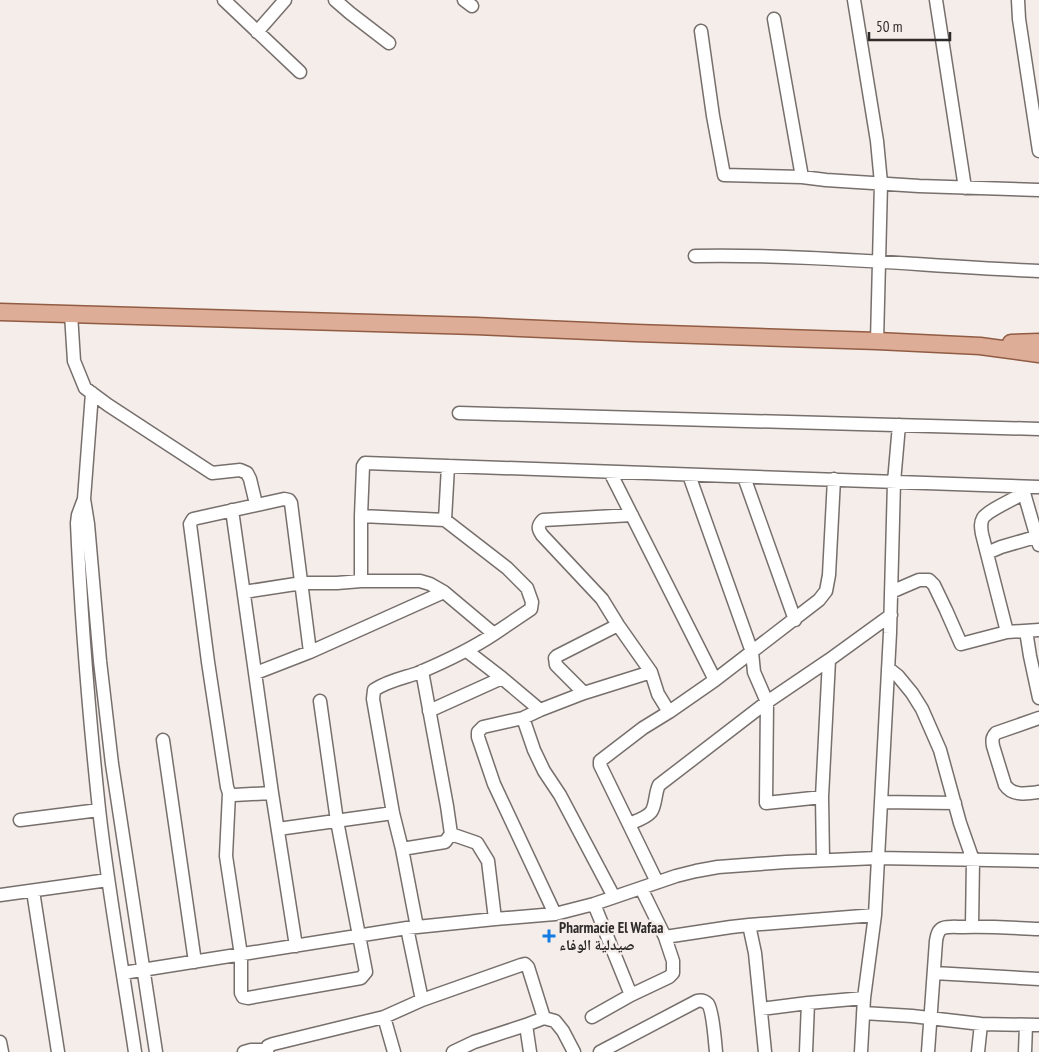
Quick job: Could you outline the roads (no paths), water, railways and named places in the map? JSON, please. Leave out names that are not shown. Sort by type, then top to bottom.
[{"type":"main road","points":[[0,312],[502,327],[878,341],[980,346],[1039,354]]},
{"type":"main road","points":[[980,346],[1039,342]]},
{"type":"street","points":[[224,0],[300,72]]},
{"type":"street","points":[[257,32],[285,0]]},
{"type":"street","points":[[335,0],[389,43]]},
{"type":"street","points":[[854,0],[877,141],[881,183],[878,341]]},
{"type":"street","points":[[936,0],[965,188]]},
{"type":"street","points":[[1018,0],[1019,19],[1039,151]]},
{"type":"street","points":[[774,19],[802,177]]},
{"type":"street","points":[[701,31],[724,176],[802,177],[965,188],[1039,190]]},
{"type":"street","points":[[695,256],[790,257],[1039,271]]},
{"type":"street","points":[[71,314],[74,361],[85,388],[212,473],[240,470],[247,472],[256,504]]},
{"type":"street","points":[[92,393],[84,499],[112,764],[156,1052]]},
{"type":"street","points":[[459,413],[1039,429]]},
{"type":"street","points":[[861,1052],[864,998],[875,915],[888,668],[894,482],[900,425]]},
{"type":"street","points":[[361,581],[361,516],[363,466],[365,463],[894,482],[1023,490],[1039,487]]},
{"type":"street","points":[[445,520],[448,466]]},
{"type":"street","points":[[610,472],[715,680]]},
{"type":"street","points":[[689,475],[752,652],[754,672],[767,702],[766,804],[822,797]]},
{"type":"street","points":[[744,477],[795,620]]},
{"type":"street","points":[[657,882],[600,765],[600,761],[643,728],[715,680],[795,620],[823,596],[828,586],[834,480]]},
{"type":"street","points":[[987,553],[1038,539],[1023,490]]},
{"type":"street","points":[[1007,632],[981,528],[983,517],[986,514],[1023,490]]},
{"type":"street","points":[[84,499],[77,523],[85,664],[99,810],[108,880],[135,1052]]},
{"type":"street","points":[[310,652],[291,502],[284,499],[193,519],[190,524],[208,662],[226,787],[229,793],[226,856],[241,955],[242,993],[244,997],[248,998],[361,978],[366,972],[337,821],[320,702]]},
{"type":"street","points":[[232,510],[272,793],[296,946]]},
{"type":"street","points":[[632,515],[543,520],[538,528],[542,535],[602,598],[618,625],[651,672],[658,694],[669,712]]},
{"type":"street","points":[[361,516],[445,520],[507,568],[527,588],[533,606],[467,651],[374,690],[372,699],[393,813],[402,849],[422,1000]]},
{"type":"street","points":[[891,592],[919,580],[929,580],[934,585],[961,644],[1007,632],[1033,630],[1030,656],[1039,698]]},
{"type":"street","points":[[244,592],[302,583],[420,581],[444,592],[494,634]]},
{"type":"street","points":[[256,673],[310,652],[444,592]]},
{"type":"street","points":[[629,824],[650,813],[653,809],[656,790],[659,785],[767,702],[829,660],[890,615]]},
{"type":"street","points":[[584,693],[556,666],[555,658],[618,625]]},
{"type":"street","points":[[467,651],[540,710]]},
{"type":"street","points":[[822,860],[822,797],[829,660]]},
{"type":"street","points":[[888,668],[898,676],[912,693],[922,709],[940,750],[960,823],[973,860],[972,926]]},
{"type":"street","points":[[402,849],[445,842],[451,834],[422,671]]},
{"type":"street","points":[[555,914],[494,784],[478,732],[483,727],[523,718],[584,693],[651,672]]},
{"type":"street","points":[[429,711],[502,678]]},
{"type":"street","points":[[523,718],[534,750],[544,771],[560,795],[614,897]]},
{"type":"street","points":[[1039,718],[996,733],[993,735],[992,746],[1004,785],[1007,789],[1018,793],[1039,792]]},
{"type":"street","points":[[163,740],[195,962]]},
{"type":"street","points":[[229,793],[234,796],[272,793]]},
{"type":"street","points":[[881,802],[955,803]]},
{"type":"street","points":[[20,820],[99,810]]},
{"type":"street","points":[[278,829],[393,813]]},
{"type":"street","points":[[451,834],[477,843],[488,862],[495,918]]},
{"type":"street","points":[[123,973],[412,928],[495,918],[555,914],[594,904],[657,882],[718,867],[878,858],[1039,861]]},
{"type":"street","points":[[0,896],[108,880]]},
{"type":"street","points":[[592,1017],[631,995],[670,977],[673,973],[673,961],[664,937],[641,888]]},
{"type":"street","points":[[33,891],[58,1052]]},
{"type":"street","points":[[594,904],[631,995]]},
{"type":"street","points":[[664,937],[749,925],[875,915]]},
{"type":"street","points":[[749,925],[755,953],[765,1052]]},
{"type":"street","points":[[928,1052],[936,941],[939,930],[948,927],[972,926],[1039,929]]},
{"type":"street","points":[[244,1052],[251,1050],[267,1051],[268,1046],[273,1044],[384,1017],[422,1000],[525,964],[528,967],[544,1018]]},
{"type":"street","points":[[934,973],[1039,979]]},
{"type":"street","points":[[761,1009],[864,998]]},
{"type":"street","points":[[600,1052],[701,1000],[707,1004],[710,1011],[716,1052]]},
{"type":"street","points":[[806,1052],[808,1003]]},
{"type":"street","points":[[863,1013],[912,1016],[981,1024],[1033,1025],[1025,1052]]},
{"type":"street","points":[[384,1017],[394,1052]]},
{"type":"street","points":[[453,1052],[475,1047],[544,1018],[555,1020],[574,1052]]},
{"type":"street","points":[[978,1052],[981,1024]]},
{"type":"street","points":[[526,1025],[530,1052]]},
{"type":"street","points":[[0,1042],[2,1052]]},
{"type":"place","name":"Pharmacie El Wafaa صيدلية الوفاء","points":[[549,936]]}]
